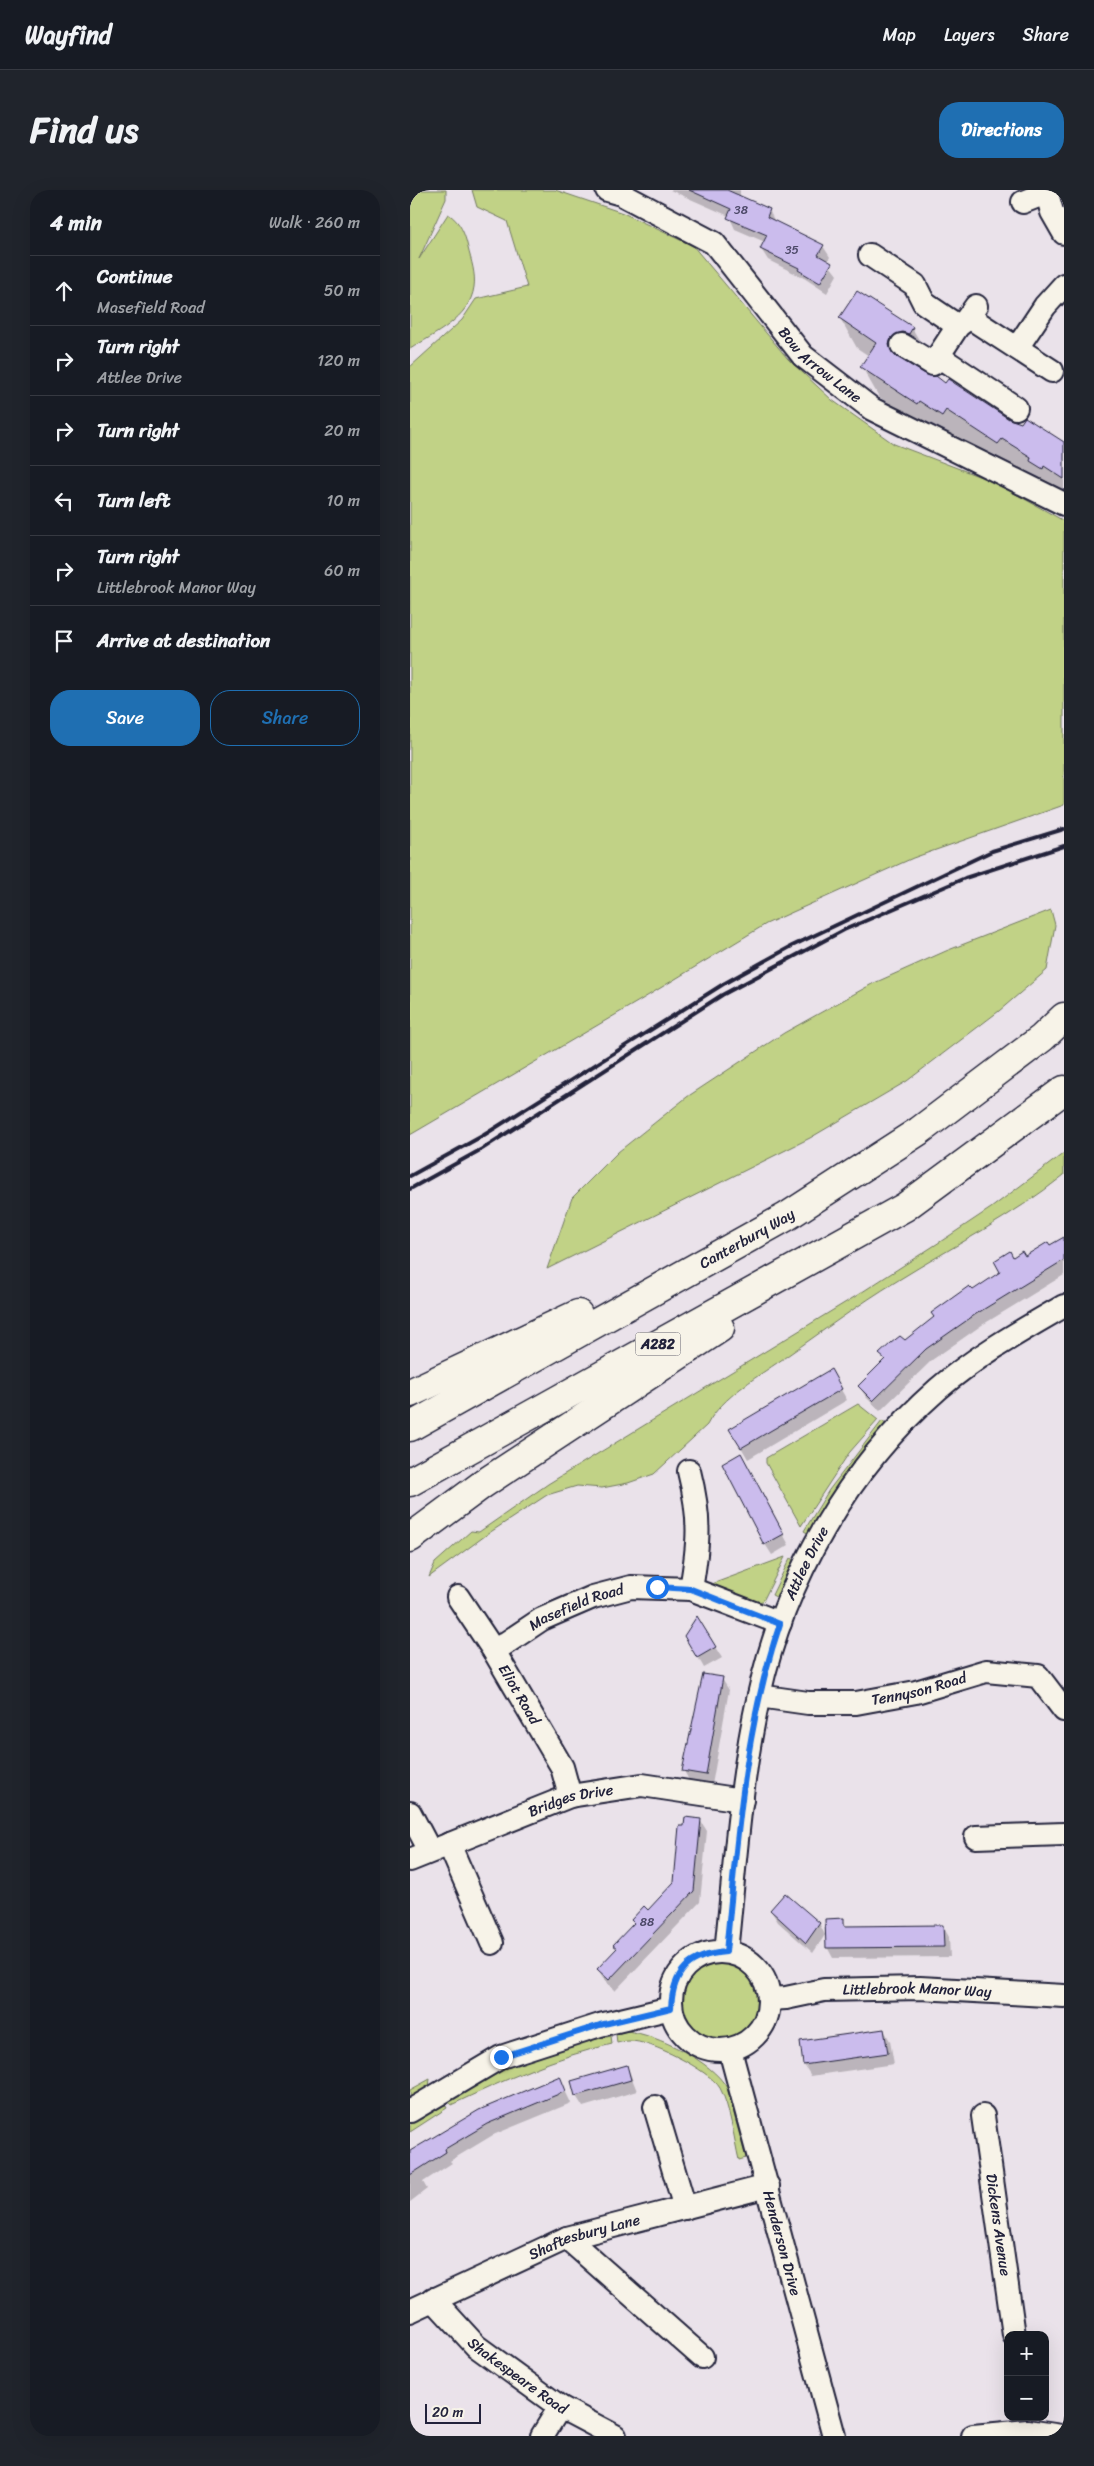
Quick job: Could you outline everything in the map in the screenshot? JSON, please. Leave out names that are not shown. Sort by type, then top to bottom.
[{"type":"highway","name":"Canterbury Way","points":[[410,1427],[786,1217],[919,1131],[1042,1038],[1064,1017]]},
{"type":"highway","name":"A282","points":[[410,1538],[483,1484],[905,1207],[1064,1090]]},
{"type":"highway","name":"A282","points":[[410,1482],[905,1207]]},
{"type":"highway","points":[[410,1392],[786,1217]]},
{"type":"street","name":"Bow Arrow Lane","points":[[616,191],[714,243],[803,356],[872,409],[1064,504]]},
{"type":"street","points":[[1023,202],[1046,191],[1052,212],[1064,233]]},
{"type":"street","points":[[870,255],[915,285],[924,303],[971,319],[1052,371]]},
{"type":"street","points":[[1018,348],[1046,306],[1064,285]]},
{"type":"street","points":[[902,345],[932,364],[971,319]]},
{"type":"street","points":[[938,356],[1016,408]]},
{"type":"street","name":"Attlee Drive","points":[[726,1952],[742,1800],[759,1696],[780,1624],[797,1583],[825,1529],[858,1476],[880,1447],[926,1400],[954,1376],[991,1350],[1064,1306]]},
{"type":"street","points":[[689,1471],[699,1520],[698,1543],[691,1589]]},
{"type":"street","name":"Masefield Road","points":[[494,1651],[542,1619],[593,1597],[631,1587],[691,1589],[780,1624]]},
{"type":"street","name":"Eliot Road","points":[[458,1598],[494,1651],[562,1767],[570,1796]]},
{"type":"street","name":"Tennyson Road","points":[[759,1696],[808,1704],[856,1703],[916,1692],[986,1671],[1038,1676],[1064,1710]]},
{"type":"street","name":"Bridges Drive","points":[[410,1860],[570,1796],[642,1785],[742,1800]]},
{"type":"street","points":[[410,1813],[440,1847],[492,1943]]},
{"type":"street","points":[[976,1837],[1064,1834]]},
{"type":"street","points":[[726,1952],[742,1957],[756,1968],[765,1982],[769,1999],[768,2013],[763,2026],[754,2037],[743,2045],[730,2050],[714,2050],[698,2046],[685,2036],[676,2023],[671,2008],[672,1990],[679,1974],[692,1961],[708,1954],[726,1952]]},
{"type":"street","name":"Littlebrook Manor Way","points":[[769,1999],[786,1998],[824,1990],[920,1988],[1064,1996]]},
{"type":"street","points":[[410,2111],[501,2057],[600,2025],[671,2008]]},
{"type":"street","name":"Henderson Drive","points":[[730,2050],[834,2436]]},
{"type":"street","points":[[655,2107],[685,2208]]},
{"type":"street","name":"Dickens Avenue","points":[[983,2116],[1013,2331]]},
{"type":"street","name":"Shaftesbury Lane","points":[[410,2311],[567,2238],[768,2186]]},
{"type":"street","points":[[567,2238],[702,2357]]},
{"type":"street","name":"Shakespeare Road","points":[[433,2299],[476,2346],[560,2407],[615,2436]]},
{"type":"street","points":[[542,2436],[560,2407]]},
{"type":"street","points":[[973,2436],[1027,2424],[1060,2436]]},
{"type":"green space","points":[[410,190],[446,190],[446,199],[419,259],[448,214],[456,220],[464,233],[473,267],[474,287],[466,308],[450,324],[410,349]]},
{"type":"green space","points":[[472,190],[555,190],[623,213],[693,246],[788,359],[832,400],[894,444],[994,482],[1064,521],[1064,805],[913,858],[766,924],[410,1135],[410,367],[462,320],[476,299],[527,287],[507,221],[477,207]]},
{"type":"green space","points":[[1051,910],[1055,925],[1047,970],[999,1011],[907,1081],[810,1138],[547,1269],[572,1198],[618,1152],[687,1097],[784,1033],[872,984],[946,951]]},
{"type":"green space","points":[[1064,1153],[1064,1175],[1003,1218],[869,1299],[743,1387],[722,1405],[707,1425],[654,1474],[628,1483],[602,1488],[577,1486],[547,1495],[489,1533],[429,1577],[435,1563],[471,1531],[479,1532],[548,1484],[856,1296],[991,1208]]},
{"type":"green space","points":[[858,1404],[878,1420],[849,1453],[801,1526],[766,1463],[766,1458]]},
{"type":"green space","points":[[882,1421],[888,1426],[811,1535],[804,1531],[829,1490]]},
{"type":"green space","points":[[785,1557],[763,1601],[757,1602],[712,1584]]},
{"type":"green space","points":[[790,1558],[798,1562],[780,1599],[772,1595]]},
{"type":"green space","points":[[721,1960],[737,1963],[751,1972],[760,1986],[763,2002],[760,2018],[751,2032],[737,2041],[721,2044],[705,2041],[691,2032],[682,2018],[679,2002],[682,1986],[691,1972],[705,1963]]},
{"type":"green space","points":[[627,2031],[653,2038],[683,2051],[697,2059],[720,2078],[727,2088],[746,2158],[739,2160],[726,2104],[720,2088],[714,2081],[678,2057],[651,2045],[628,2041],[617,2043],[616,2034]]},
{"type":"green space","points":[[611,2036],[612,2044],[550,2062],[451,2105],[446,2097],[526,2060]]},
{"type":"green space","points":[[430,2079],[429,2087],[410,2099],[410,2090]]},
{"type":"green space","points":[[442,2099],[447,2108],[410,2132],[410,2117]]},
{"type":"building","points":[[689,190],[727,190],[770,209],[767,217],[824,245],[818,255],[832,263],[820,283],[798,270],[799,268],[760,249],[767,235],[727,218],[731,209]]},
{"type":"building","points":[[857,291],[913,327],[909,334],[902,332],[891,338],[889,345],[895,356],[927,375],[936,376],[945,383],[948,379],[1009,419],[1021,423],[1025,417],[1064,442],[1064,479],[1044,466],[1043,469],[1030,461],[1031,457],[1002,439],[998,444],[946,410],[942,416],[919,401],[917,404],[860,367],[876,343],[839,318]]},
{"type":"building","points":[[1064,1237],[1064,1260],[976,1314],[926,1349],[873,1401],[858,1386],[885,1359],[879,1354],[891,1343],[900,1336],[905,1340],[934,1317],[931,1313],[969,1286],[973,1290],[1000,1272],[994,1261],[1010,1251],[1013,1257],[1022,1251],[1025,1256],[1048,1242],[1050,1245]]},
{"type":"building","points":[[831,1369],[842,1389],[741,1448],[729,1429]]},
{"type":"building","points":[[741,1453],[784,1534],[764,1545],[722,1464]]},
{"type":"building","points":[[697,1616],[716,1647],[697,1658],[684,1636]]},
{"type":"building","points":[[703,1674],[723,1677],[706,1775],[682,1771]]},
{"type":"building","points":[[685,1817],[701,1819],[694,1891],[609,1980],[597,1969],[617,1948],[613,1945],[634,1923],[631,1920],[644,1906],[648,1910],[674,1882],[679,1826],[684,1826]]},
{"type":"building","points":[[785,1893],[820,1923],[806,1943],[770,1910]]},
{"type":"building","points":[[844,1918],[844,1926],[943,1925],[944,1947],[826,1948],[825,1919]]},
{"type":"building","points":[[884,2029],[888,2053],[803,2065],[800,2041]]},
{"type":"building","points":[[627,2065],[631,2080],[575,2096],[571,2081]]},
{"type":"building","points":[[560,2076],[566,2091],[487,2124],[445,2149],[446,2152],[410,2175],[410,2151],[479,2110]]},
{"type":"railway","points":[[410,1176],[484,1135],[725,983],[792,946],[992,851],[1064,829]]},
{"type":"railway","points":[[410,1189],[482,1149],[722,995],[844,930],[965,878],[1064,846]]},
{"type":"route","points":[[501,2057],[600,2025],[671,2008],[672,1990],[679,1974],[692,1961],[708,1954],[726,1952],[742,1800],[759,1696],[780,1624],[691,1589],[657,1587]]}]
